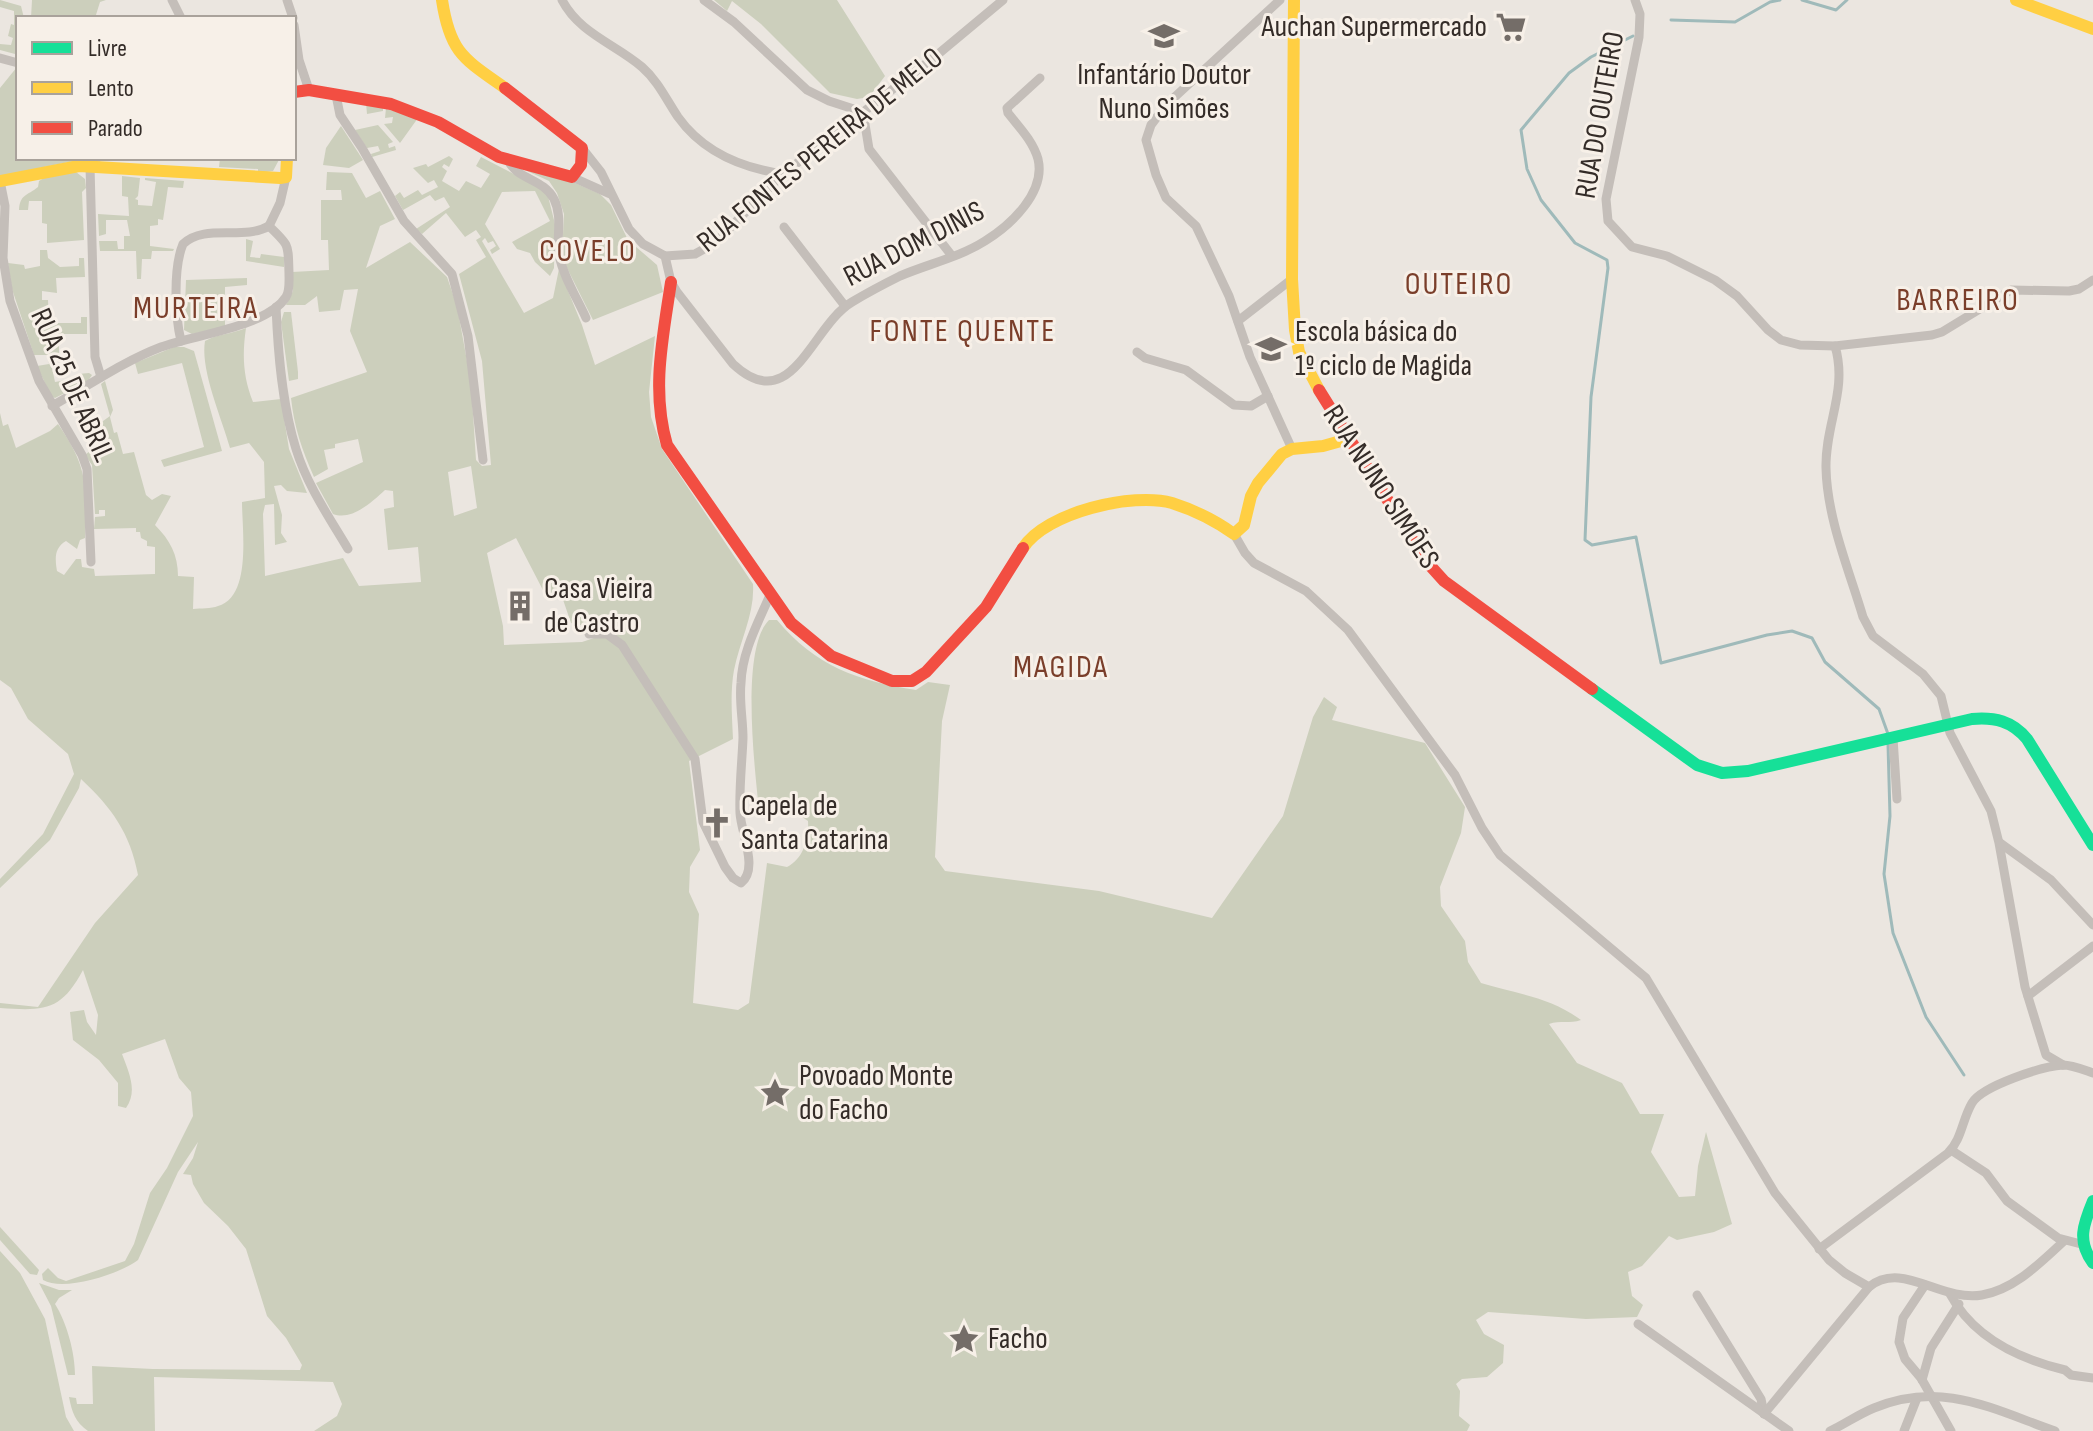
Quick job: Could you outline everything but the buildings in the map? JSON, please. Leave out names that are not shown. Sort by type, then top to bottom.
[{"type":"street","name":"RUA FONTES PEREIRA DE MELO","points":[[442,0],[446,27],[463,58],[530,105],[582,148],[601,172],[635,236],[649,249],[665,256],[683,257],[705,250],[783,174],[1003,0]]},
{"type":"street","points":[[562,0],[580,25],[646,70],[683,123],[707,147],[744,166],[783,174]]},
{"type":"street","points":[[704,0],[734,22],[807,90],[863,112],[869,149],[952,256]]},
{"type":"street","points":[[1280,0],[1166,105],[1151,125],[1146,140],[1166,198],[1196,226],[1292,449]]},
{"type":"street","name":"RUA DO OUTEIRO","points":[[1635,0],[1640,14],[1639,37],[1606,199],[1608,221],[1632,247],[1667,256],[1726,286],[1773,336],[1800,345],[1835,346],[1932,335],[2011,290],[2069,291],[2093,280]]},
{"type":"street","points":[[2016,0],[2093,29]]},
{"type":"street","name":"RUA NUNO SIMÕES","points":[[1295,5],[1292,279],[1299,352],[1348,439],[1425,560],[1444,581],[1704,769],[1718,773],[1739,773],[1948,725],[1988,718],[2004,720],[2027,739],[2093,845]]},
{"type":"street","points":[[296,39],[309,90]]},
{"type":"street","name":"RUA DOM DINIS","points":[[665,256],[671,282],[684,303],[733,364],[743,374],[764,381],[781,378],[800,364],[829,321],[845,306],[899,277],[983,243],[1027,203],[1039,170],[1037,158],[1031,143],[1007,108],[1040,78]]},
{"type":"street","points":[[296,92],[309,90],[383,102],[421,115],[490,153],[572,177],[610,194]]},
{"type":"street","points":[[336,95],[340,115],[404,221],[452,274],[468,336],[483,460]]},
{"type":"street","points":[[572,177],[581,165],[582,148]]},
{"type":"street","points":[[181,341],[177,290],[179,253],[183,244],[197,236],[255,232],[269,226],[280,203],[287,160]]},
{"type":"street","points":[[508,160],[516,172],[543,185],[556,204],[560,259],[586,318]]},
{"type":"street","points":[[0,181],[69,167],[90,166],[251,178],[286,177]]},
{"type":"street","points":[[90,166],[95,357],[101,377]]},
{"type":"street","name":"RUA 25 DE ABRIL","points":[[0,181],[5,206],[3,258],[8,291],[39,381],[87,469],[91,562]]},
{"type":"street","points":[[52,406],[128,362],[181,341],[238,326],[276,307],[288,294],[288,250],[283,238],[269,226]]},
{"type":"street","points":[[784,227],[845,306]]},
{"type":"street","points":[[1238,321],[1292,279]]},
{"type":"street","points":[[671,282],[658,395],[661,430],[675,459],[770,595],[803,635],[831,656],[868,673],[905,683],[926,672],[986,607],[1028,540],[1047,524],[1121,502],[1146,499],[1172,503],[1217,522],[1234,534],[1254,563],[1306,591],[1348,630],[1455,775],[1482,828],[1500,855],[1646,978],[1775,1193],[1838,1269],[1869,1287]]},
{"type":"street","points":[[276,307],[285,398],[296,451],[315,494],[348,549]]},
{"type":"street","points":[[1835,346],[1841,376],[1828,443],[1827,484],[1863,617],[1873,636],[1897,652],[1934,686],[1944,702],[1948,725],[1991,811],[2028,996],[2046,1055],[2063,1065],[2093,1073]]},
{"type":"street","points":[[1137,352],[1145,358],[1186,370],[1234,405],[1251,406],[1268,396]]},
{"type":"street","points":[[1234,534],[1244,525],[1251,496],[1258,483],[1282,454],[1292,449],[1313,448],[1348,439]]},
{"type":"street","points":[[589,634],[607,634],[622,645],[695,759],[703,822],[725,867],[741,883],[748,876],[750,865],[740,812],[741,681],[752,636],[770,595]]},
{"type":"street","points":[[1893,738],[1897,799]]},
{"type":"street","points":[[1999,843],[2051,880],[2093,925]]},
{"type":"street","points":[[2028,996],[2093,946]]},
{"type":"street","points":[[1819,1249],[1951,1150],[1977,1097],[2015,1076],[2063,1065]]},
{"type":"street","points":[[1951,1150],[1990,1176],[2007,1201],[2064,1241],[2081,1244]]},
{"type":"street","points":[[2093,1201],[2082,1229],[2081,1244],[2093,1263]]},
{"type":"street","points":[[1764,1414],[1869,1287],[1880,1279],[1905,1278],[1950,1294],[1967,1296],[1995,1291],[2016,1281],[2064,1241]]},
{"type":"street","points":[[1925,1285],[1906,1312],[1898,1335],[1905,1359],[1922,1380],[1951,1431]]},
{"type":"street","points":[[1950,1294],[1957,1307],[1980,1331],[2005,1349],[2065,1370],[2071,1375],[2093,1378]]},
{"type":"street","points":[[1697,1295],[1761,1399],[1764,1414]]},
{"type":"street","points":[[1922,1380],[1931,1348],[1967,1296]]},
{"type":"street","points":[[1638,1324],[1789,1431]]},
{"type":"street","points":[[1830,1431],[1871,1409],[1917,1398],[1948,1396],[1979,1403],[2055,1431]]},
{"type":"street","points":[[1904,1431],[1917,1398]]},
{"type":"green space","points":[[0,0],[21,6],[24,16],[16,16],[15,54],[0,50],[0,44],[11,45],[13,38],[8,36],[11,24],[14,25],[14,11],[0,7]]},
{"type":"green space","points":[[32,0],[106,0],[100,2],[96,16],[31,16]]},
{"type":"green space","points":[[714,0],[837,0],[885,76],[869,97],[857,99],[830,93],[761,24],[732,1],[727,11]]},
{"type":"green space","points":[[16,68],[16,160],[100,162],[69,162],[0,176],[0,88]]},
{"type":"green space","points":[[366,103],[383,108],[383,111],[367,114]]},
{"type":"green space","points":[[386,109],[418,118],[400,143],[384,124],[392,123],[393,117],[385,118]]},
{"type":"green space","points":[[378,125],[393,142],[388,144],[389,148],[395,146],[396,150],[372,157],[371,154],[380,151],[378,146],[367,148],[355,130]]},
{"type":"green space","points":[[341,126],[363,160],[349,168],[323,165],[326,148]]},
{"type":"green space","points":[[449,156],[453,159],[449,167],[444,164],[442,167],[447,171],[442,181],[459,191],[466,181],[481,188],[490,174],[476,166],[481,157],[541,188],[548,196],[555,224],[554,268],[550,276],[530,253],[517,249],[512,242],[550,221],[535,191],[502,192],[485,224],[500,249],[492,254],[490,250],[496,246],[493,241],[488,243],[485,238],[482,241],[524,313],[553,298],[559,269],[595,365],[655,336],[649,392],[651,417],[662,449],[753,584],[749,616],[733,678],[733,739],[689,761],[700,850],[690,867],[689,892],[699,914],[693,1003],[738,1010],[749,1003],[767,863],[787,867],[793,863],[801,853],[808,834],[808,821],[796,813],[759,810],[752,682],[760,635],[769,620],[777,620],[822,660],[857,676],[916,690],[928,682],[950,685],[942,721],[935,857],[945,871],[1099,891],[1212,918],[1283,816],[1313,717],[1324,697],[1337,707],[1332,720],[1425,743],[1465,807],[1461,833],[1440,887],[1441,906],[1465,941],[1468,962],[1481,983],[1545,1001],[1581,1020],[1549,1024],[1577,1063],[1622,1083],[1640,1114],[1664,1114],[1651,1152],[1679,1197],[1695,1196],[1706,1132],[1732,1224],[1714,1232],[1677,1240],[1669,1236],[1642,1266],[1628,1272],[1632,1296],[1643,1305],[1637,1317],[1586,1319],[1488,1312],[1476,1320],[1484,1334],[1504,1345],[1503,1363],[1487,1377],[1462,1379],[1456,1384],[1460,1391],[1459,1416],[1470,1425],[1467,1431],[314,1431],[337,1416],[342,1404],[333,1382],[154,1377],[155,1431],[88,1431],[84,1428],[75,1416],[69,1397],[76,1398],[77,1404],[93,1404],[92,1366],[300,1370],[302,1365],[286,1338],[267,1316],[246,1249],[204,1203],[191,1175],[183,1174],[198,1142],[178,1172],[138,1260],[119,1271],[78,1283],[43,1280],[42,1274],[48,1268],[66,1281],[125,1261],[134,1244],[150,1193],[167,1168],[193,1116],[191,1092],[179,1078],[165,1039],[122,1054],[131,1082],[131,1095],[126,1108],[118,1106],[118,1083],[99,1060],[73,1040],[70,1012],[84,1010],[87,1022],[96,1035],[98,1015],[83,970],[67,994],[50,1006],[29,1009],[0,1008],[0,1003],[38,1007],[95,923],[138,875],[130,846],[118,822],[81,779],[50,840],[0,888],[0,879],[43,834],[74,774],[68,754],[28,719],[11,688],[0,680],[0,413],[3,426],[8,424],[16,448],[58,424],[80,466],[85,491],[85,538],[80,540],[77,549],[66,541],[59,547],[57,571],[64,575],[76,559],[81,559],[82,567],[94,569],[95,576],[155,574],[155,547],[147,546],[147,541],[141,538],[136,528],[94,529],[95,517],[105,516],[105,510],[95,514],[92,465],[85,455],[96,446],[92,429],[110,416],[101,384],[105,381],[113,410],[110,417],[114,433],[117,432],[123,454],[134,452],[146,495],[152,500],[162,494],[171,496],[155,525],[172,548],[178,576],[194,577],[193,609],[218,606],[229,600],[241,576],[242,502],[265,498],[264,462],[249,443],[230,448],[209,380],[205,341],[246,328],[244,366],[253,402],[281,399],[289,449],[307,493],[287,491],[281,485],[274,486],[282,515],[281,533],[287,542],[275,545],[274,504],[265,505],[265,576],[343,558],[359,586],[421,582],[418,547],[388,550],[384,509],[394,507],[393,491],[385,490],[354,513],[340,515],[333,514],[316,483],[363,462],[358,439],[324,450],[328,469],[314,477],[294,419],[291,398],[367,372],[350,331],[358,289],[344,290],[340,310],[319,312],[317,296],[305,305],[286,305],[293,291],[292,272],[329,270],[328,240],[321,240],[321,200],[342,200],[341,190],[326,190],[327,172],[352,173],[366,198],[380,191],[395,219],[380,226],[366,268],[410,242],[447,277],[457,306],[471,383],[476,460],[482,466],[491,465],[482,361],[459,274],[486,257],[476,240],[481,237],[476,230],[465,237],[446,213],[422,234],[416,229],[450,207],[444,197],[435,201],[430,195],[403,210],[395,196],[400,192],[404,198],[418,190],[422,195],[438,187],[434,180],[428,183],[413,168],[426,164],[428,167]],"holes":[[[471,466],[477,508],[454,516],[448,472]],[[516,538],[546,596],[559,588],[571,623],[612,632],[582,642],[504,645],[503,626],[487,553]]]},
{"type":"green space","points":[[220,160],[279,160],[273,171],[258,173],[258,169],[219,167]]},
{"type":"green space","points":[[525,170],[575,183],[600,194],[611,205],[628,240],[657,265],[663,292],[593,320],[562,254],[564,214],[557,193],[549,181]]},
{"type":"green space","points":[[76,172],[85,179],[86,188],[82,192],[84,240],[47,243],[47,224],[42,223],[42,201],[29,201],[28,210],[19,210],[21,201],[46,177]]},
{"type":"green space","points":[[122,176],[140,178],[135,199],[138,205],[152,206],[156,182],[145,178],[184,181],[183,188],[168,187],[163,220],[158,219],[158,225],[150,226],[150,246],[174,249],[152,251],[151,259],[142,259],[141,279],[137,279],[136,251],[100,251],[99,241],[117,241],[118,249],[124,249],[124,236],[130,236],[127,220],[106,220],[106,234],[99,236],[98,214],[129,216],[128,197],[122,196]]},
{"type":"green space","points":[[246,239],[253,241],[250,257],[260,258],[261,254],[284,257],[284,267],[246,261]]},
{"type":"green space","points":[[40,250],[47,250],[48,258],[60,267],[79,266],[79,258],[84,258],[85,277],[56,278],[57,293],[42,291],[42,300],[48,300],[49,323],[81,323],[81,317],[87,317],[87,334],[59,334],[57,367],[52,368],[55,382],[78,378],[78,374],[92,375],[88,381],[55,398],[51,396],[37,366],[49,364],[48,355],[34,355],[12,289],[8,263],[24,265],[25,269],[40,266]]},
{"type":"green space","points":[[247,278],[247,285],[225,287],[225,327],[192,334],[184,330],[186,280]]},
{"type":"green space","points":[[284,312],[291,312],[298,372],[298,379],[289,381],[281,322]]},
{"type":"green space","points":[[174,347],[194,351],[222,451],[164,467],[161,460],[204,447],[182,363],[138,374],[135,363]]},
{"type":"green space","points":[[0,1227],[39,1270],[37,1275],[30,1274],[0,1240]]},
{"type":"green space","points":[[0,1251],[20,1273],[45,1319],[66,1417],[74,1431],[0,1431]]},
{"type":"green space","points":[[39,1283],[59,1290],[72,1290],[55,1304],[70,1338],[75,1375],[68,1375],[51,1306]]},
{"type":"waterway","points":[[1671,20],[1735,22],[1770,2],[1780,0]]},
{"type":"waterway","points":[[1802,0],[1836,10],[1847,0]]},
{"type":"waterway","points":[[1633,36],[1591,57],[1569,73],[1521,130],[1527,169],[1541,200],[1575,243],[1607,260],[1591,397],[1585,540],[1592,545],[1636,537],[1661,663],[1792,631],[1812,638],[1825,662],[1879,709],[1888,734]]},
{"type":"waterway","points":[[1888,744],[1890,816],[1884,874],[1893,933],[1926,1017],[1964,1075]]},
{"type":"traffic: fast","points":[[1592,689],[1697,765],[1722,773],[1748,771],[1972,719],[2002,722],[2027,739],[2093,845]]},
{"type":"traffic: fast","points":[[2093,1201],[2083,1233],[2085,1247],[2093,1263]]},
{"type":"traffic: slow","points":[[442,0],[449,32],[461,53],[505,88]]},
{"type":"traffic: slow","points":[[1294,0],[1292,279],[1295,330],[1299,352],[1319,390]]},
{"type":"traffic: slow","points":[[2016,0],[2093,29]]},
{"type":"traffic: slow","points":[[0,181],[79,166],[280,178],[286,177],[287,160]]},
{"type":"traffic: slow","points":[[1023,548],[1034,535],[1070,515],[1136,500],[1172,503],[1197,512],[1234,534],[1244,525],[1251,496],[1258,483],[1282,454],[1292,449],[1323,446],[1348,439]]},
{"type":"traffic: jam","points":[[296,92],[309,90],[391,104],[438,122],[499,157],[572,177],[581,165],[582,148],[505,88]]},
{"type":"traffic: jam","points":[[671,282],[659,384],[667,445],[791,623],[831,656],[892,681],[912,681],[926,672],[986,607],[1023,548]]},
{"type":"traffic: jam","points":[[1319,390],[1425,560],[1444,581],[1592,689]]},
{"type":"place","name":"Auchan Supermercado","points":[[1511,27]]},
{"type":"place","name":"Infantário Doutor Nuno Simões","points":[[1164,36]]},
{"type":"place","name":"Escola básica do 1º ciclo de Magida","points":[[1271,349]]},
{"type":"place","name":"Casa Vieira de Castro","points":[[520,606]]},
{"type":"place","name":"Capela de Santa Catarina","points":[[717,823]]},
{"type":"place","name":"Povoado Monte do Facho","points":[[775,1093]]},
{"type":"place","name":"Facho","points":[[964,1339]]},
{"type":"district","name":"COVELO","points":[[588,251]]},
{"type":"district","name":"OUTEIRO","points":[[1459,284]]},
{"type":"district","name":"BARREIRO","points":[[1958,300]]},
{"type":"district","name":"MURTEIRA","points":[[196,308]]},
{"type":"district","name":"FONTE QUENTE","points":[[963,331]]},
{"type":"district","name":"MAGIDA","points":[[1061,667]]}]
